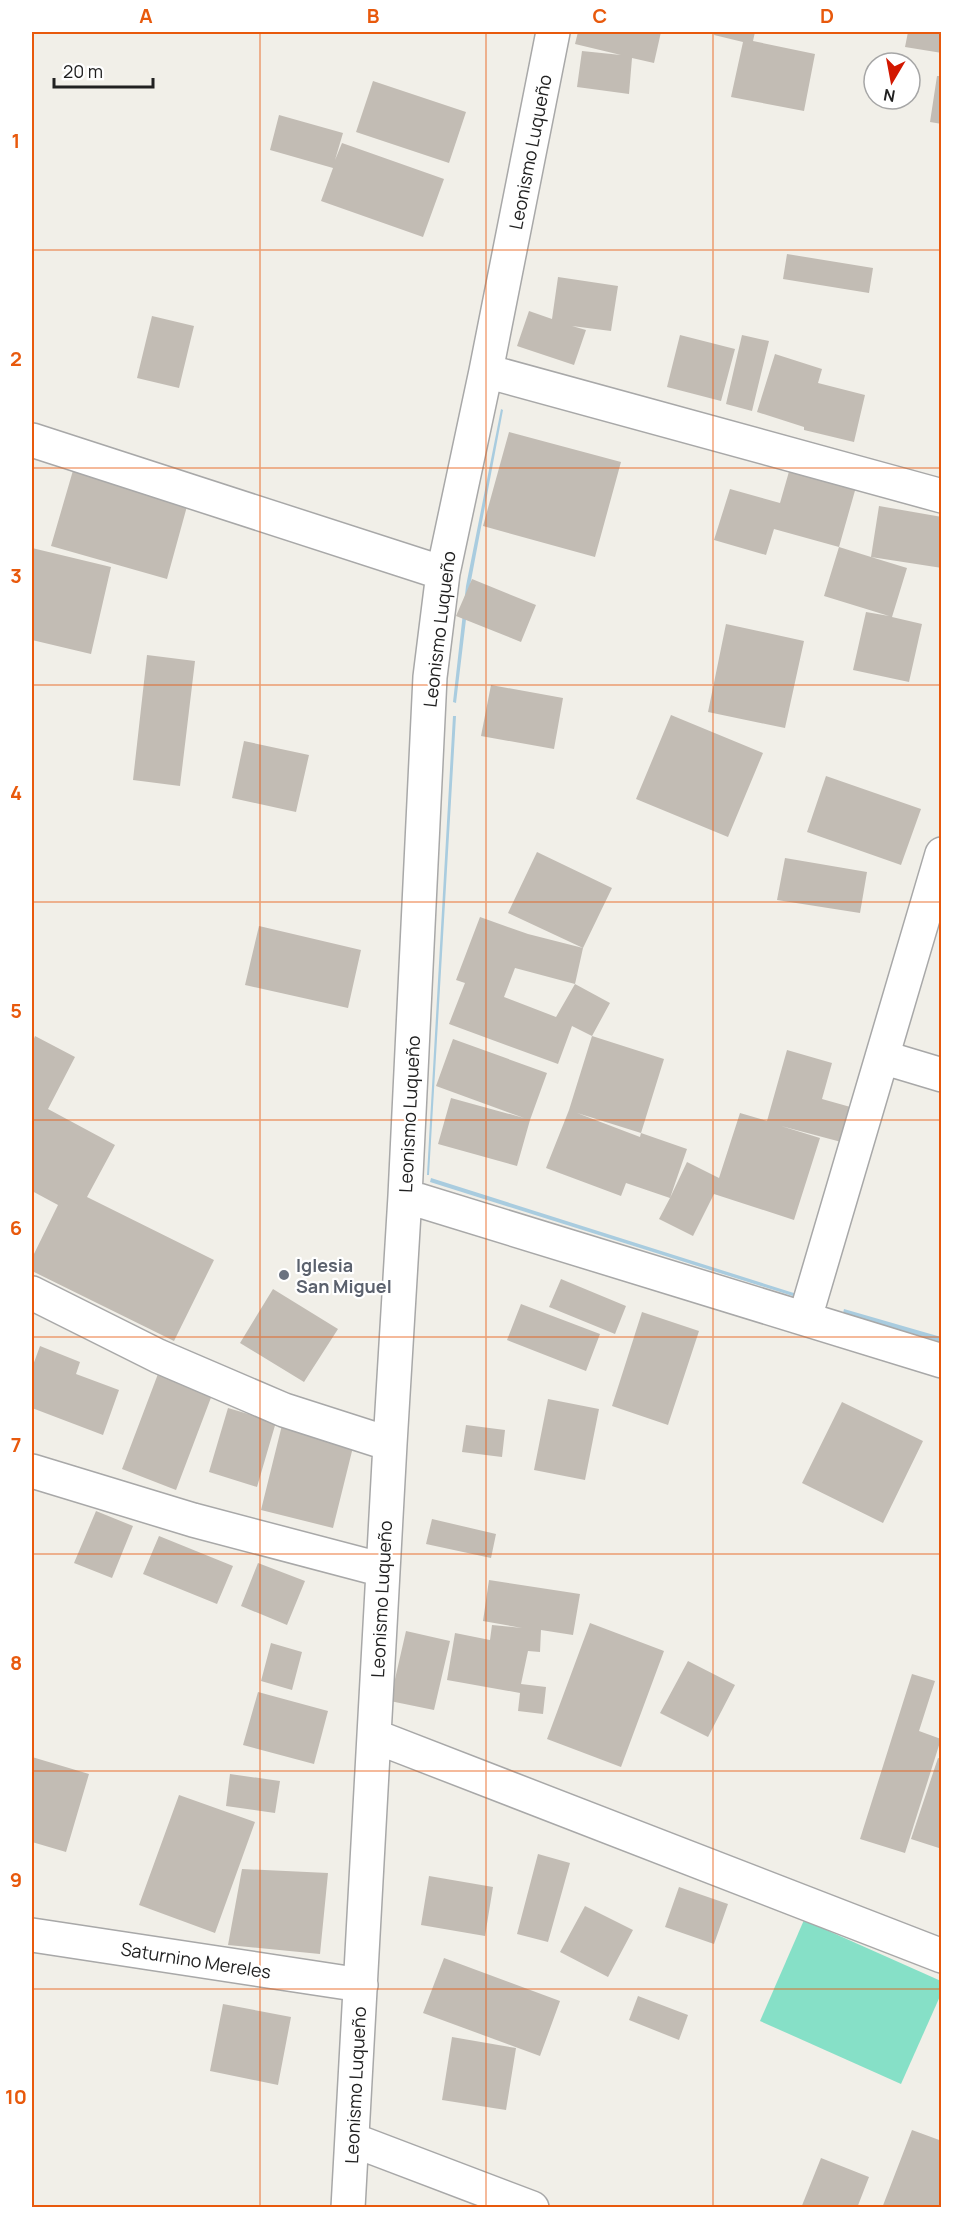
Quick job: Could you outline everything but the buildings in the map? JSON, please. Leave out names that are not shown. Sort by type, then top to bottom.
[{"type":"street","name":"Leonismo Luqueño","points":[[348,2208],[405,1196],[430,677],[443,573],[554,32]]},
{"type":"street","points":[[486,371],[942,496]]},
{"type":"street","points":[[32,440],[443,573]]},
{"type":"street","points":[[805,1318],[942,854]]},
{"type":"street","points":[[882,1057],[942,1075]]},
{"type":"street","points":[[405,1196],[942,1361]]},
{"type":"street","points":[[32,1293],[158,1356],[284,1410],[390,1444]]},
{"type":"street","points":[[32,1471],[193,1520],[383,1569]]},
{"type":"street","points":[[374,1736],[942,1956]]},
{"type":"street","name":"Saturnino Mereles","points":[[32,1935],[361,1985]]},
{"type":"street","points":[[353,2140],[532,2208]]},
{"type":"green space","points":[[804,1920],[941,1981],[941,1994],[901,2084],[760,2021]]},
{"type":"water","points":[[501,409],[503,410],[470,586],[456,703],[453,702],[466,586]]},
{"type":"water","points":[[453,716],[456,716],[429,1175],[427,1175]]},
{"type":"water","points":[[431,1178],[797,1294],[796,1297],[430,1182]]},
{"type":"water","points":[[844,1309],[941,1337],[941,1342],[843,1313]]},
{"type":"place","name":"Iglesia San Miguel","points":[[284,1275]]}]
